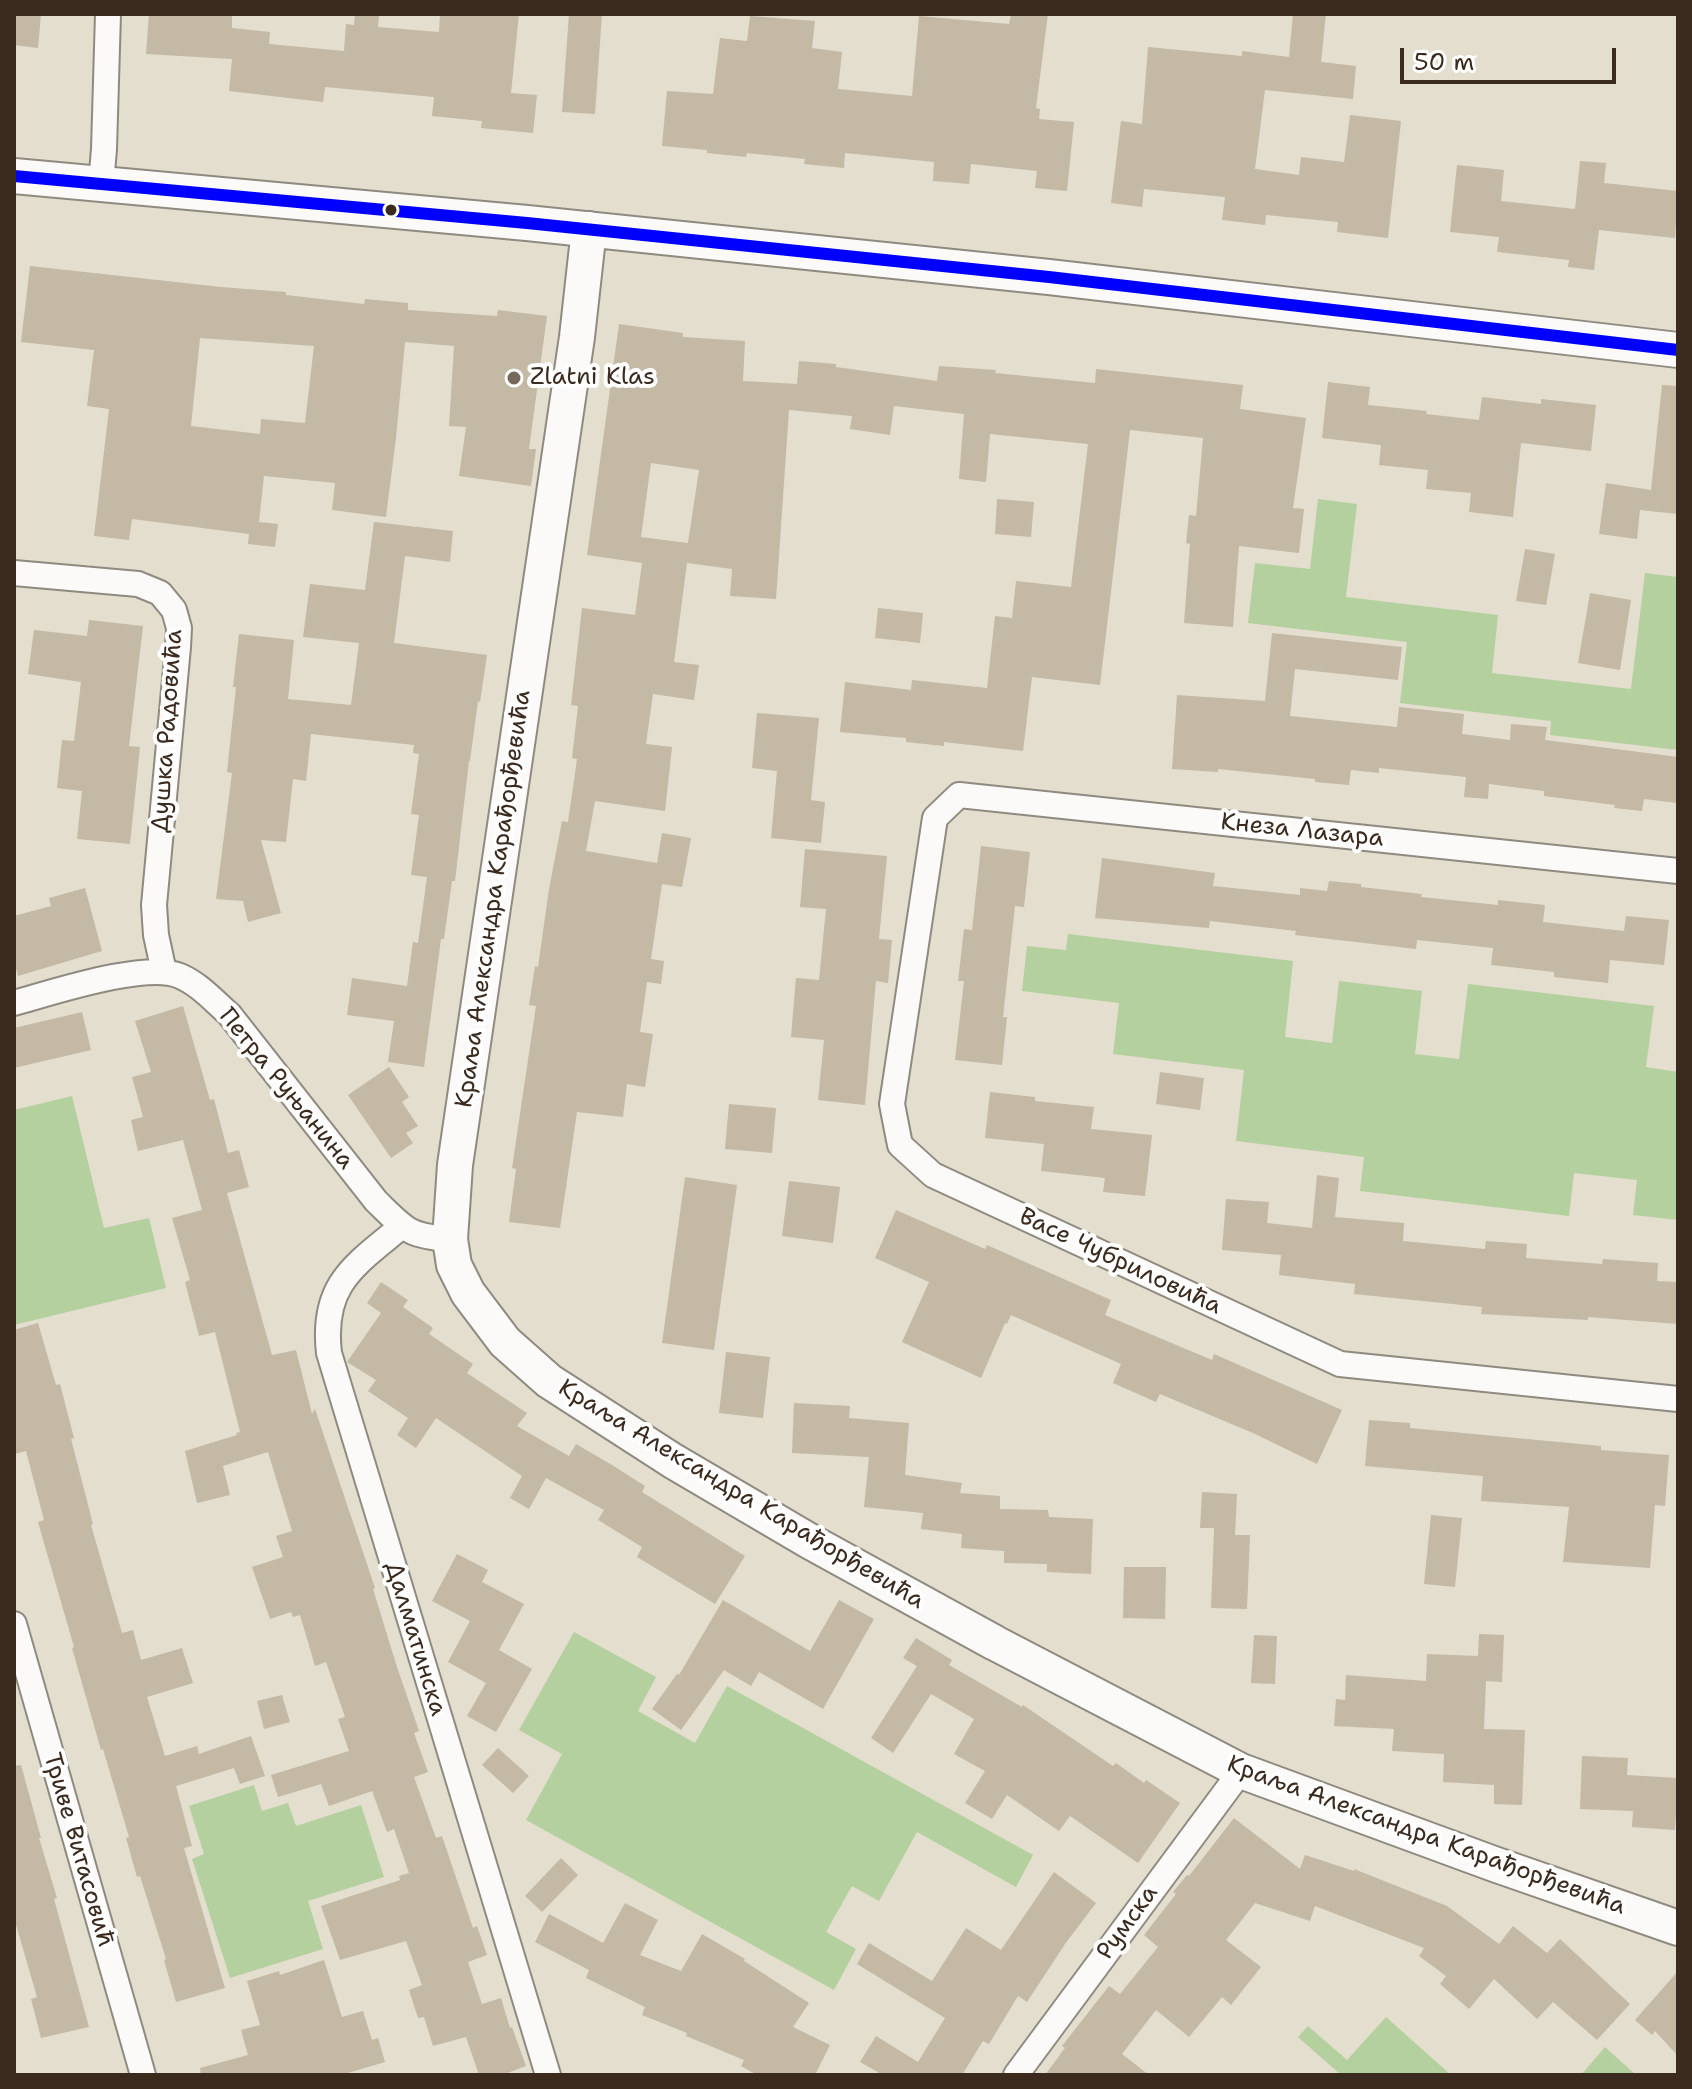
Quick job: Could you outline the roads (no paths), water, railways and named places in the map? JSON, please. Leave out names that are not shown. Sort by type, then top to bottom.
[{"type":"street","points":[[101,184],[108,14]]},
{"type":"street","points":[[14,176],[589,229],[1049,277],[1678,350]]},
{"type":"street","name":"Краља Александра Карађорђевића","points":[[589,229],[577,337],[455,1165],[450,1239],[454,1265],[468,1293],[505,1342],[549,1381],[673,1461],[811,1542],[995,1643],[1241,1771],[1678,1928]]},
{"type":"street","name":"Душка Радовића","points":[[14,573],[138,584],[160,593],[174,610],[179,628],[178,647],[154,905],[156,935],[164,972]]},
{"type":"street","name":"Кнеза Лазара","points":[[935,818],[959,795],[1678,871]]},
{"type":"street","name":"Васе Чубриловића","points":[[935,818],[892,1104],[900,1145],[933,1175],[1340,1364],[1678,1399]]},
{"type":"street","points":[[14,1003],[124,976],[164,972]]},
{"type":"street","name":"Петра Руњанина","points":[[164,972],[179,976],[201,989],[229,1014],[376,1201],[402,1226],[424,1237],[450,1239]]},
{"type":"street","name":"Далматинска","points":[[402,1226],[350,1270],[339,1284],[328,1320],[329,1353],[548,2075]]},
{"type":"street","name":"Триве Витасовић","points":[[14,1624],[143,2075]]},
{"type":"street","name":"Румска","points":[[1016,2075],[1241,1771]]},
{"type":"place","name":"Zlatni Klas","points":[[514,378]]}]
